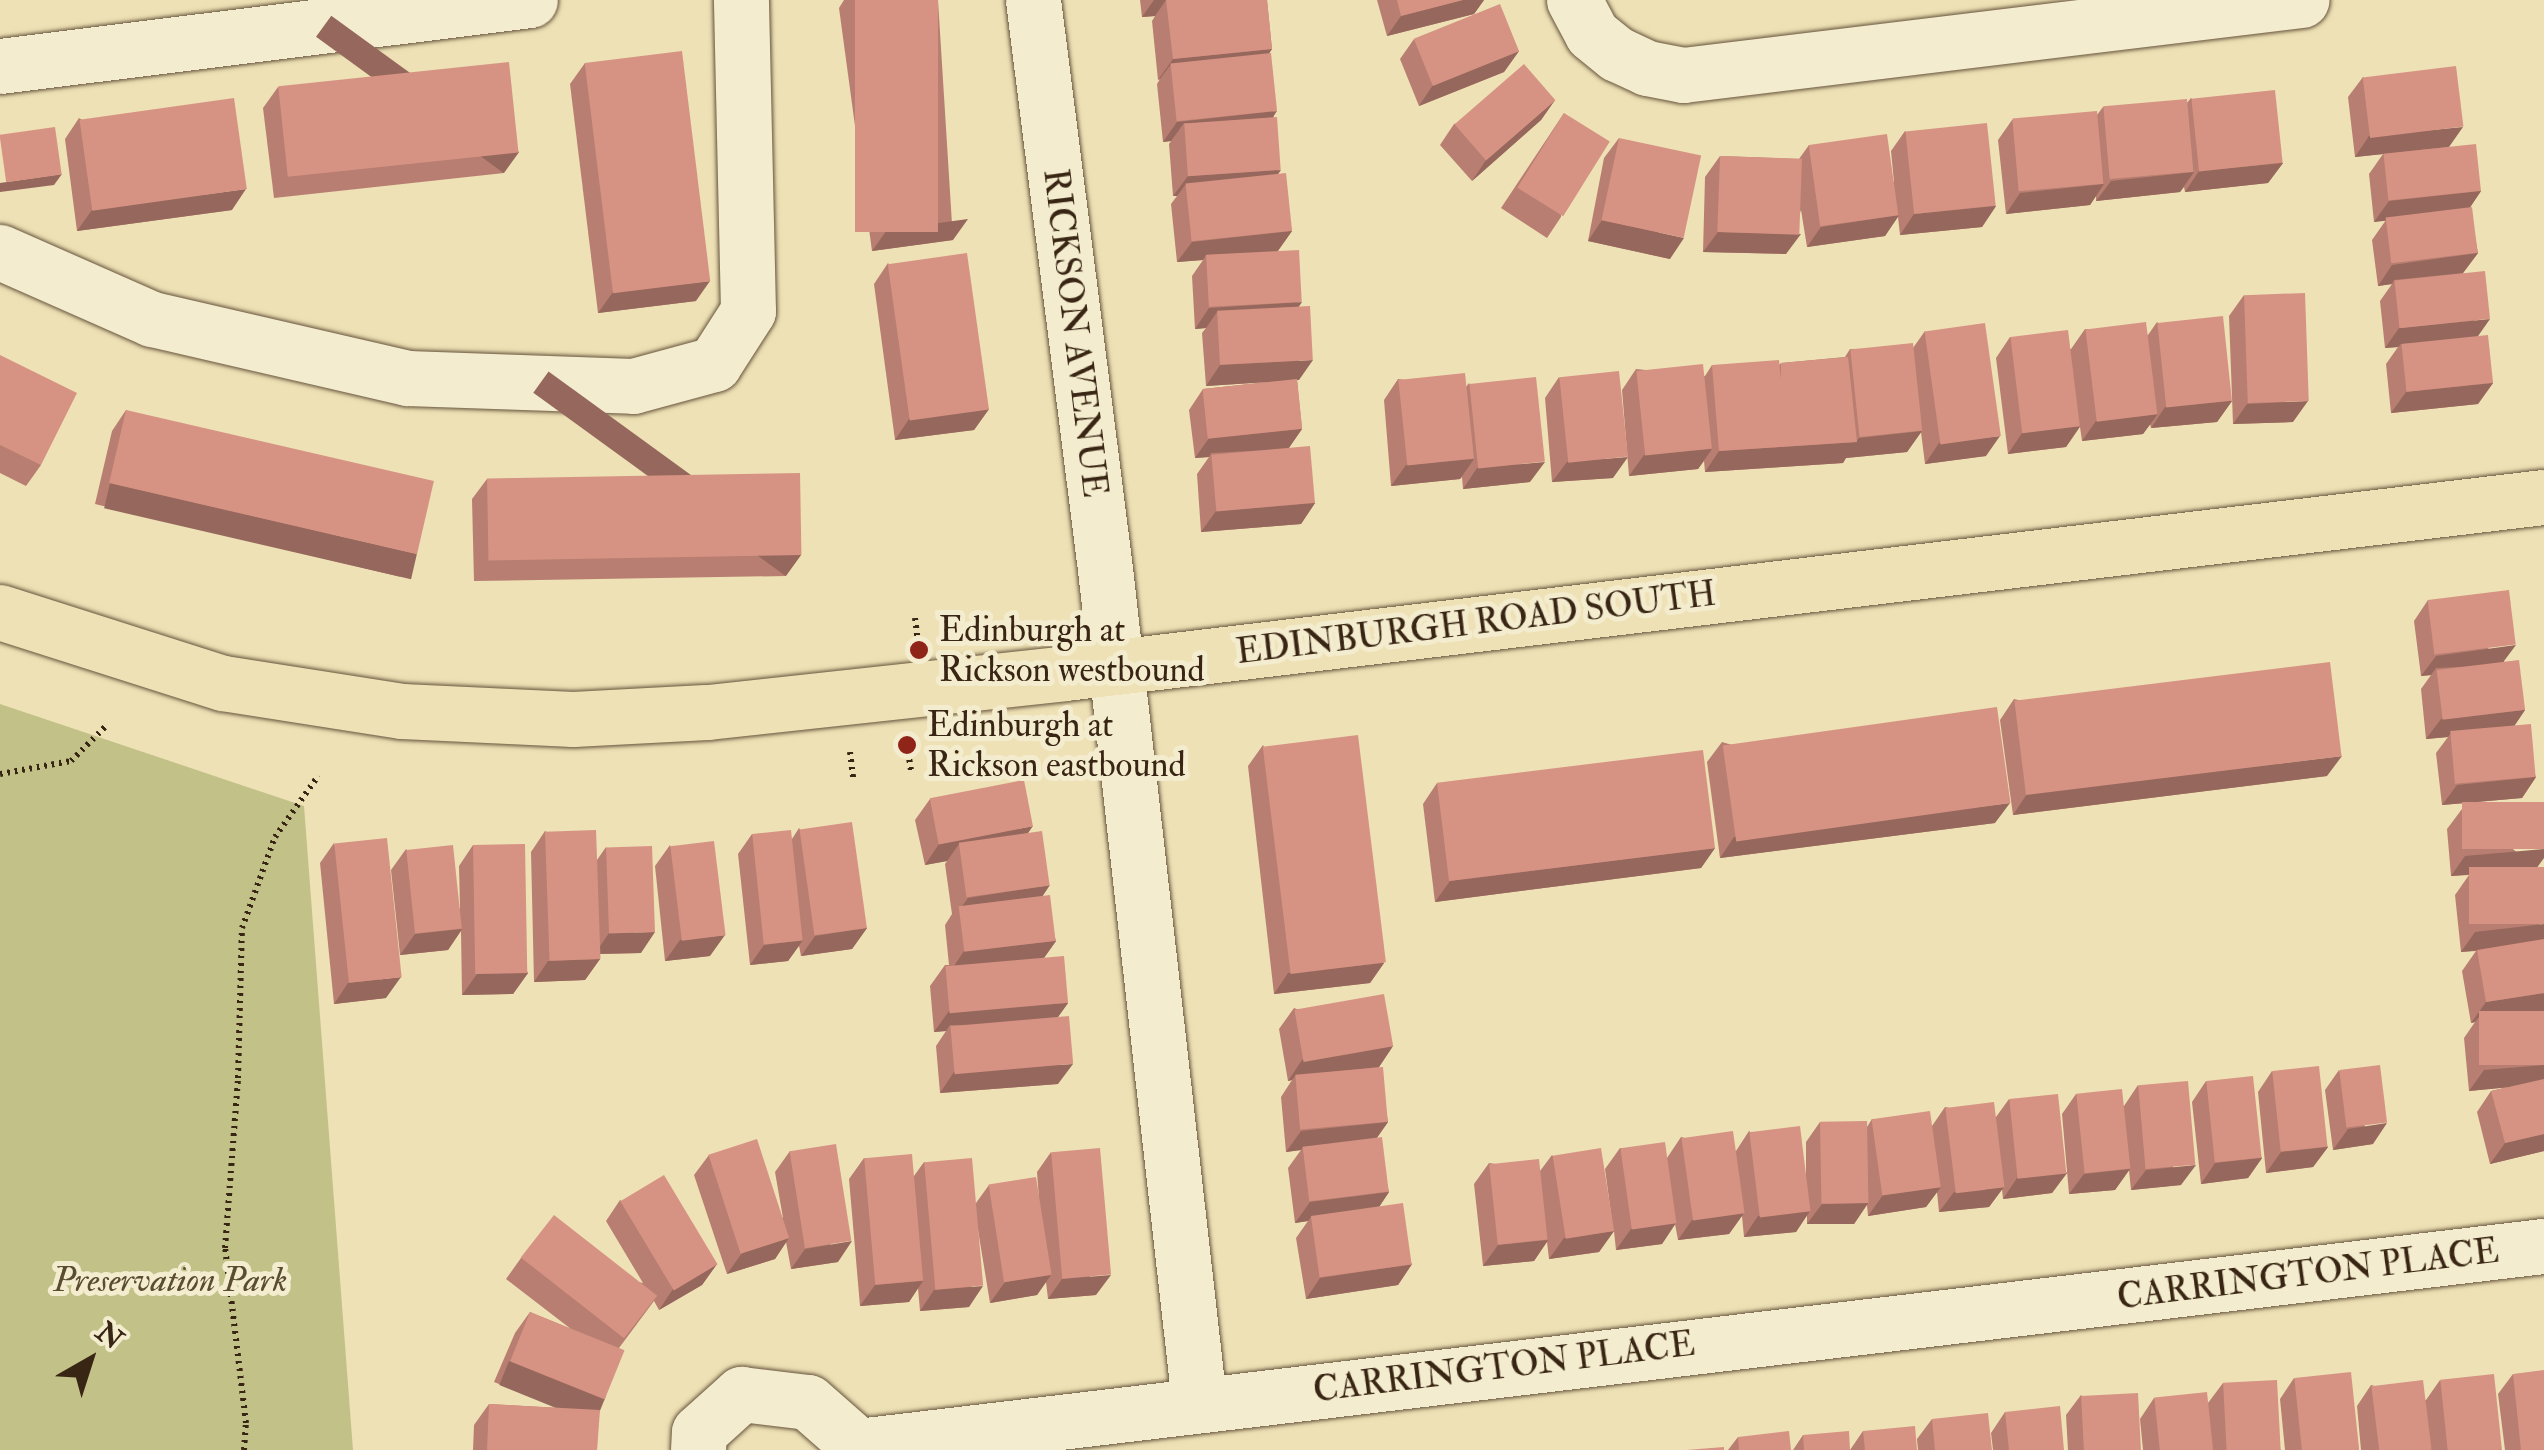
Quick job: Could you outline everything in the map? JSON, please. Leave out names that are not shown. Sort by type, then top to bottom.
[{"type":"main road","name":"EDINBURGH ROAD SOUTH","points":[[0,612],[223,682],[402,711],[574,719],[708,712],[2544,498]]},
{"type":"street","points":[[0,66],[530,0]]},
{"type":"street","points":[[0,252],[152,319],[407,378],[633,386],[714,364],[748,311],[742,0]]},
{"type":"street","name":"RICKSON AVENUE","points":[[1033,0],[1115,666]]},
{"type":"street","points":[[1574,0],[1592,34],[1618,54],[1647,68],[1683,74],[2301,0]]},
{"type":"street","points":[[1115,666],[1200,1402]]},
{"type":"street","name":"CARRINGTON PLACE","points":[[857,1448],[1200,1402],[2544,1246]]},
{"type":"street","points":[[698,1450],[700,1432],[740,1394],[808,1402],[857,1448]]},
{"type":"path","points":[[0,774],[71,761],[107,724]]},
{"type":"path","points":[[907,745],[911,771]]},
{"type":"path","points":[[850,752],[853,778]]},
{"type":"path","points":[[244,1450],[246,1423],[225,1248],[238,1078],[236,1016],[242,928],[275,837],[318,776]]},
{"type":"green space","name":"Preservation Park","points":[[0,704],[304,806],[353,1450],[0,1450]]},
{"type":"building","points":[[855,0],[938,0],[938,232],[855,232]]},
{"type":"building","points":[[1166,0],[1267,0],[1272,49],[1173,59]]},
{"type":"building","points":[[1397,0],[1463,0],[1401,16]]},
{"type":"building","points":[[1500,4],[1519,51],[1433,86],[1414,39]]},
{"type":"building","points":[[682,51],[710,281],[613,293],[585,63]]},
{"type":"building","points":[[1271,53],[1277,111],[1177,121],[1171,64]]},
{"type":"building","points":[[509,62],[519,153],[288,177],[278,86]]},
{"type":"building","points":[[1524,64],[1555,100],[1486,161],[1455,124]]},
{"type":"building","points":[[2456,66],[2463,127],[2370,138],[2363,77]]},
{"type":"building","points":[[2275,90],[2283,163],[2199,171],[2191,99]]},
{"type":"building","points":[[234,98],[247,189],[92,211],[80,120]]},
{"type":"building","points":[[2187,99],[2193,172],[2110,179],[2103,106]]},
{"type":"building","points":[[2097,111],[2103,184],[2019,191],[2012,118]]},
{"type":"building","points":[[1564,113],[1610,142],[1563,216],[1517,188]]},
{"type":"building","points":[[1277,117],[1281,170],[1188,176],[1184,123]]},
{"type":"building","points":[[1987,123],[1996,206],[1914,214],[1905,132]]},
{"type":"building","points":[[55,127],[62,175],[6,182],[0,135]]},
{"type":"building","points":[[1887,134],[1898,215],[1820,226],[1809,145]]},
{"type":"building","points":[[1619,138],[1701,155],[1684,238],[1602,220]]},
{"type":"building","points":[[2476,144],[2481,191],[2388,200],[2384,154]]},
{"type":"building","points":[[1720,156],[1802,159],[1799,235],[1717,232]]},
{"type":"building","points":[[1286,173],[1292,231],[1192,241],[1186,184]]},
{"type":"building","points":[[2472,207],[2478,253],[2391,263],[2386,218]]},
{"type":"building","points":[[1299,250],[1302,302],[1209,307],[1206,255]]},
{"type":"building","points":[[967,253],[989,409],[910,421],[888,264]]},
{"type":"building","points":[[2485,271],[2490,319],[2400,328],[2394,281]]},
{"type":"building","points":[[2305,293],[2309,401],[2248,403],[2244,295]]},
{"type":"building","points":[[1310,306],[1313,360],[1220,365],[1217,311]]},
{"type":"building","points":[[2223,316],[2232,401],[2166,407],[2157,323]]},
{"type":"building","points":[[2146,322],[2157,414],[2097,422],[2085,329]]},
{"type":"building","points":[[1985,323],[2001,436],[1940,444],[1925,331]]},
{"type":"building","points":[[2068,330],[2080,426],[2022,433],[2010,337]]},
{"type":"building","points":[[2488,335],[2493,383],[2406,392],[2401,344]]},
{"type":"building","points":[[1913,343],[1922,431],[1860,437],[1850,350]]},
{"type":"building","points":[[0,355],[77,393],[41,465],[0,445]]},
{"type":"building","points":[[1848,357],[1857,442],[1719,451],[1712,365],[1779,360],[1781,380],[1781,363]]},
{"type":"building","points":[[1703,364],[1712,449],[1645,456],[1636,371]]},
{"type":"building","points":[[1619,371],[1628,457],[1568,463],[1559,377]]},
{"type":"building","points":[[1465,373],[1474,459],[1407,466],[1398,380]]},
{"type":"building","points":[[1536,377],[1545,462],[1478,469],[1469,384]]},
{"type":"building","points":[[1297,379],[1302,429],[1208,439],[1203,389]]},
{"type":"building","points":[[126,410],[434,481],[417,554],[109,483]]},
{"type":"building","points":[[1310,446],[1315,503],[1216,511],[1211,455]]},
{"type":"building","points":[[800,473],[801,555],[488,560],[487,478]]},
{"type":"building","points":[[2509,590],[2516,645],[2434,655],[2428,600]]},
{"type":"building","points":[[2519,660],[2525,710],[2443,720],[2437,670]]},
{"type":"building","points":[[2330,662],[2342,756],[2026,795],[2014,701]]},
{"type":"building","points":[[1997,707],[2010,803],[1736,842],[1723,746]]},
{"type":"building","points":[[2531,724],[2536,777],[2455,784],[2450,731]]},
{"type":"building","points":[[1358,735],[1386,962],[1291,974],[1263,747]]},
{"type":"building","points":[[1703,750],[1715,848],[1449,881],[1437,783]]},
{"type":"building","points":[[1024,780],[1033,826],[939,844],[930,798]]},
{"type":"building","points":[[2462,802],[2544,802],[2544,849],[2462,849]]},
{"type":"building","points":[[852,822],[867,928],[814,935],[800,829]]},
{"type":"building","points":[[596,830],[601,959],[550,961],[545,832]]},
{"type":"building","points":[[791,830],[803,940],[764,944],[752,834]]},
{"type":"building","points":[[1042,831],[1050,885],[966,897],[959,843]]},
{"type":"building","points":[[387,838],[402,977],[349,983],[334,844]]},
{"type":"building","points":[[714,841],[726,935],[682,941],[670,846]]},
{"type":"building","points":[[525,844],[527,973],[475,974],[473,845]]},
{"type":"building","points":[[453,845],[462,929],[415,933],[406,850]]},
{"type":"building","points":[[652,846],[655,932],[609,934],[606,848]]},
{"type":"building","points":[[2469,867],[2544,867],[2544,924],[2469,924]]},
{"type":"building","points":[[1050,895],[1056,941],[964,952],[959,906]]},
{"type":"building","points":[[2544,939],[2544,993],[2486,1002],[2477,950]]},
{"type":"building","points":[[1064,956],[1068,1003],[950,1013],[945,966]]},
{"type":"building","points":[[1384,994],[1393,1046],[1304,1062],[1294,1010]]},
{"type":"building","points":[[2479,1011],[2544,1011],[2544,1065],[2479,1065]]},
{"type":"building","points":[[1069,1016],[1073,1064],[955,1074],[950,1026]]},
{"type":"building","points":[[2380,1065],[2387,1123],[2346,1128],[2339,1070]]},
{"type":"building","points":[[2319,1066],[2327,1147],[2281,1151],[2272,1071]]},
{"type":"building","points":[[1383,1067],[1388,1122],[1300,1129],[1295,1075]]},
{"type":"building","points":[[2253,1076],[2262,1158],[2215,1162],[2206,1081]]},
{"type":"building","points":[[2544,1079],[2544,1134],[2505,1143],[2491,1091]]},
{"type":"building","points":[[2188,1081],[2195,1165],[2146,1169],[2138,1085]]},
{"type":"building","points":[[2122,1089],[2130,1169],[2085,1173],[2076,1094]]},
{"type":"building","points":[[2058,1094],[2066,1174],[2018,1179],[2009,1099]]},
{"type":"building","points":[[1994,1102],[2004,1187],[1956,1193],[1945,1108]]},
{"type":"building","points":[[1930,1111],[1941,1187],[1882,1195],[1872,1119]]},
{"type":"building","points":[[1867,1121],[1868,1203],[1821,1204],[1820,1122]]},
{"type":"building","points":[[1800,1126],[1810,1211],[1760,1218],[1749,1132]]},
{"type":"building","points":[[1733,1131],[1745,1213],[1693,1220],[1682,1138]]},
{"type":"building","points":[[1382,1137],[1389,1192],[1309,1201],[1303,1147]]},
{"type":"building","points":[[757,1139],[789,1238],[741,1254],[708,1155]]},
{"type":"building","points":[[1665,1142],[1676,1223],[1632,1229],[1620,1148]]},
{"type":"building","points":[[836,1144],[851,1241],[805,1248],[790,1151]]},
{"type":"building","points":[[1100,1148],[1111,1275],[1062,1279],[1051,1152]]},
{"type":"building","points":[[1601,1148],[1614,1231],[1566,1239],[1553,1156]]},
{"type":"building","points":[[912,1154],[923,1281],[875,1285],[864,1158]]},
{"type":"building","points":[[972,1158],[983,1286],[935,1290],[924,1162]]},
{"type":"building","points":[[1539,1159],[1547,1240],[1498,1245],[1489,1164]]},
{"type":"building","points":[[664,1175],[718,1264],[674,1290],[620,1201]]},
{"type":"building","points":[[1036,1177],[1051,1275],[1004,1282],[989,1185]]},
{"type":"building","points":[[1403,1203],[1412,1264],[1320,1277],[1311,1216]]},
{"type":"building","points":[[554,1215],[657,1296],[624,1338],[521,1258]]},
{"type":"building","points":[[530,1312],[625,1350],[605,1399],[510,1361]]},
{"type":"building","points":[[2544,1370],[2544,1450],[2521,1450],[2513,1374]]},
{"type":"building","points":[[2351,1372],[2359,1450],[2302,1450],[2294,1378]]},
{"type":"building","points":[[2494,1374],[2502,1450],[2448,1450],[2440,1380]]},
{"type":"building","points":[[2277,1380],[2281,1450],[2227,1450],[2223,1383]]},
{"type":"building","points":[[2423,1380],[2432,1449],[2379,1450],[2371,1386]]},
{"type":"building","points":[[2207,1392],[2213,1450],[2160,1450],[2154,1398]]},
{"type":"building","points":[[2138,1393],[2141,1450],[2084,1450],[2081,1396]]},
{"type":"building","points":[[489,1404],[600,1410],[597,1450],[487,1450]]},
{"type":"building","points":[[2060,1406],[2064,1450],[2009,1450],[2005,1412]]},
{"type":"building","points":[[1988,1413],[1992,1450],[1935,1450],[1932,1419]]},
{"type":"building","points":[[1915,1426],[1917,1450],[1865,1450],[1863,1431]]},
{"type":"building","points":[[1789,1431],[1791,1450],[1739,1450],[1738,1437]]},
{"type":"building","points":[[1849,1431],[1850,1450],[1804,1450],[1803,1435]]},
{"type":"place","name":"Edinburgh at Rickson westbound","points":[[919,650]]},
{"type":"place","name":"Edinburgh at Rickson eastbound","points":[[907,745]]}]
